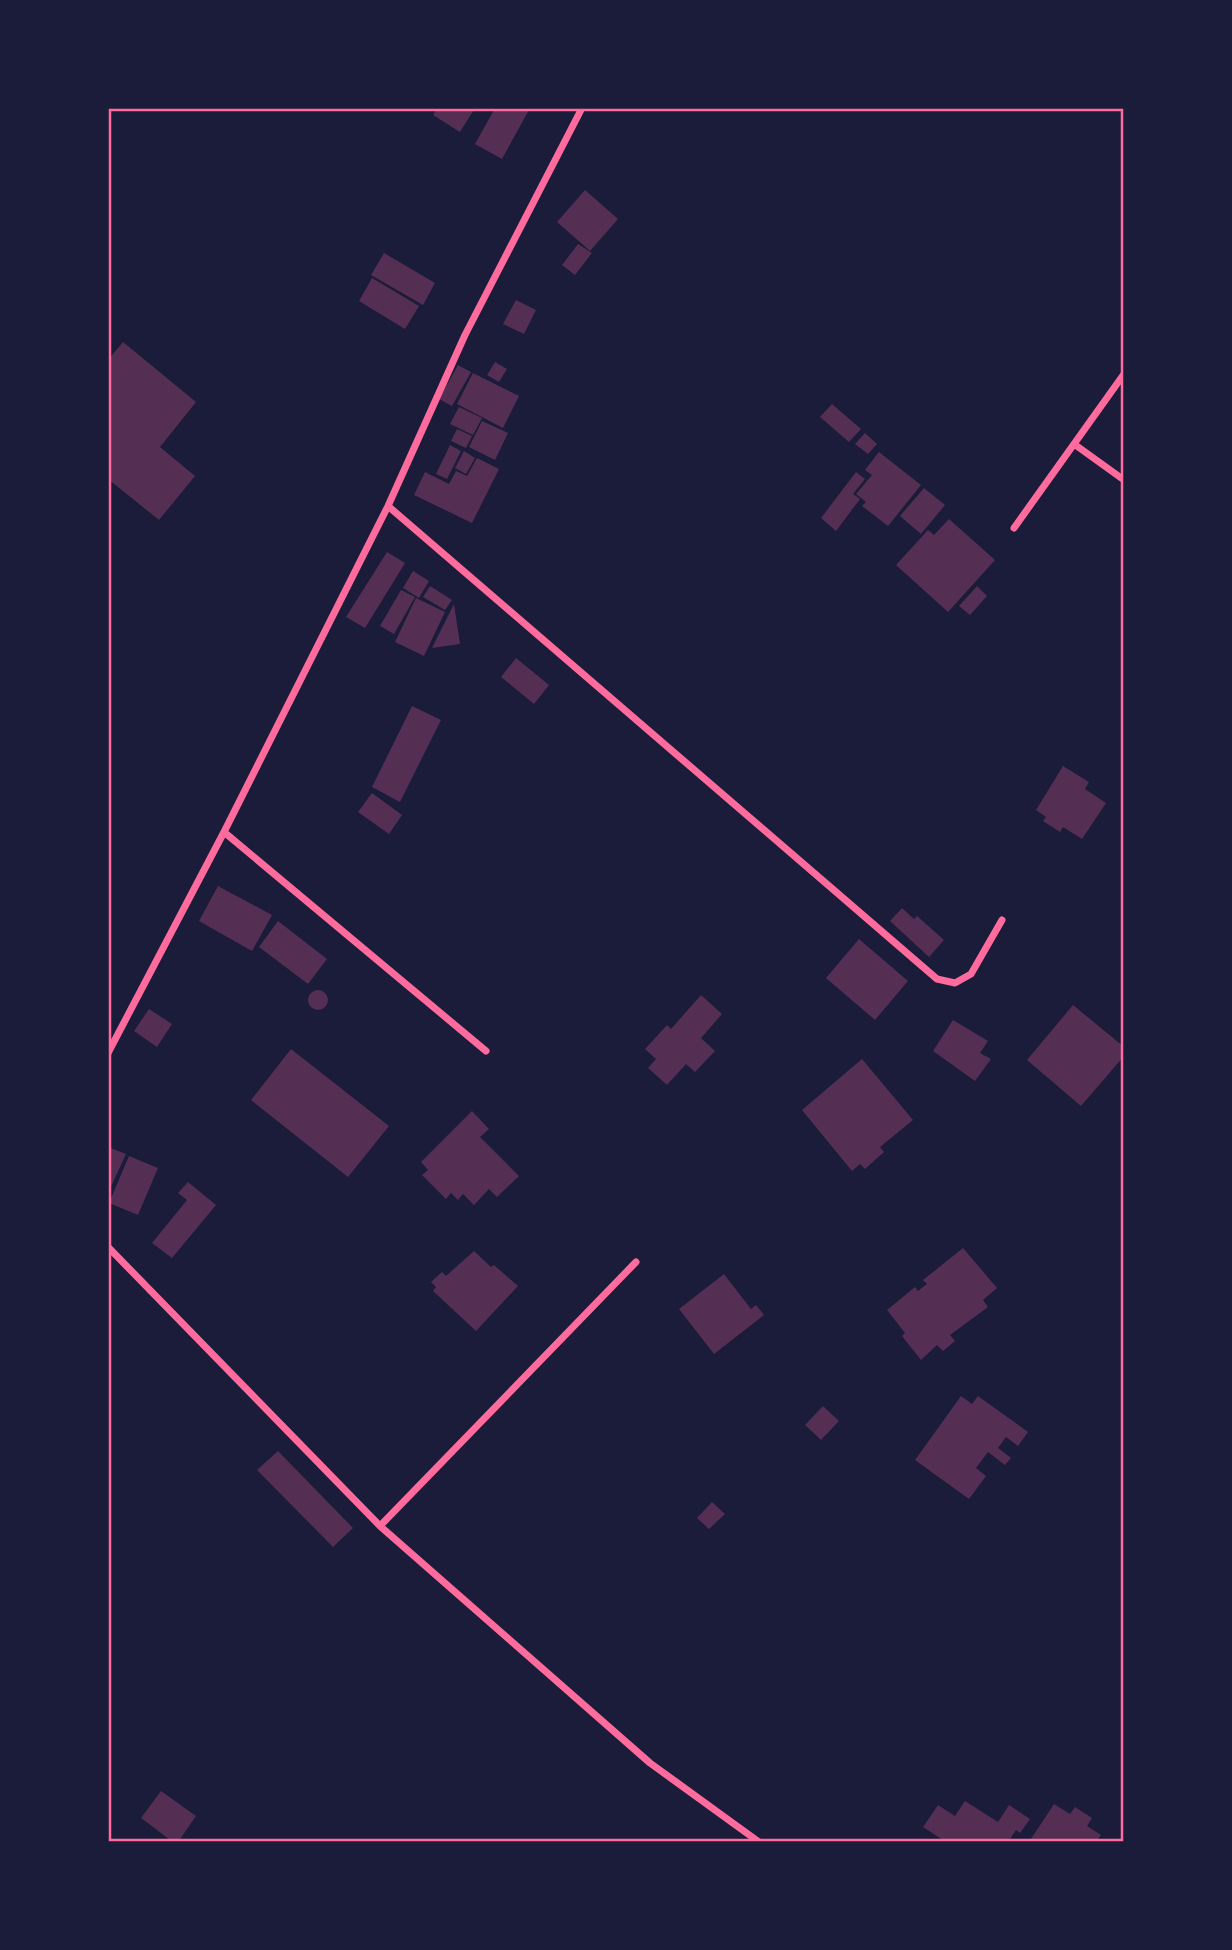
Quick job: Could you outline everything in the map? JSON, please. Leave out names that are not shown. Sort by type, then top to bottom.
[{"type":"street","points":[[108,1053],[224,832],[388,506],[465,335],[582,108]]},
{"type":"street","points":[[1014,528],[1124,374]]},
{"type":"street","points":[[1074,444],[1124,480]]},
{"type":"street","points":[[388,506],[937,979],[955,983],[971,974],[1002,920]]},
{"type":"street","points":[[224,832],[486,1051]]},
{"type":"street","points":[[108,1247],[380,1526],[650,1763],[759,1842]]},
{"type":"street","points":[[380,1526],[636,1262]]},
{"type":"building","points":[[437,108],[475,108],[460,132],[433,115]]},
{"type":"building","points":[[495,108],[530,108],[502,159],[475,144]]},
{"type":"building","points":[[585,190],[618,219],[590,251],[557,222]]},
{"type":"building","points":[[578,244],[592,253],[575,275],[562,265]]},
{"type":"building","points":[[384,253],[435,283],[423,305],[371,275]]},
{"type":"building","points":[[372,278],[419,306],[405,329],[359,301]]},
{"type":"building","points":[[516,300],[536,310],[524,334],[503,324]]},
{"type":"building","points":[[123,342],[196,402],[160,447],[195,476],[159,520],[108,479],[108,360]]},
{"type":"building","points":[[495,362],[507,369],[499,382],[487,375]]},
{"type":"building","points":[[458,365],[471,372],[452,406],[439,399]]},
{"type":"building","points":[[473,373],[519,396],[503,428],[457,404]]},
{"type":"building","points":[[832,404],[861,429],[849,442],[820,417]]},
{"type":"building","points":[[459,407],[482,418],[473,435],[450,424]]},
{"type":"building","points":[[482,421],[508,433],[495,460],[469,447]]},
{"type":"building","points":[[457,429],[472,436],[466,448],[451,441]]},
{"type":"building","points":[[865,433],[877,444],[868,454],[855,444]]},
{"type":"building","points":[[450,445],[461,451],[447,479],[436,474]]},
{"type":"building","points":[[464,451],[475,458],[466,474],[455,468]]},
{"type":"building","points":[[879,452],[921,485],[888,526],[862,506],[866,502],[856,494],[872,475],[865,470]]},
{"type":"building","points":[[477,458],[499,469],[472,523],[414,495],[425,472],[449,484],[456,471],[467,476]]},
{"type":"building","points":[[856,472],[865,479],[853,494],[860,499],[836,531],[821,518]]},
{"type":"building","points":[[924,488],[945,505],[921,534],[900,516]]},
{"type":"building","points":[[949,519],[995,560],[948,612],[896,565],[928,530],[934,535]]},
{"type":"building","points":[[387,552],[405,563],[365,628],[346,617]]},
{"type":"building","points":[[413,571],[429,581],[419,598],[403,588]]},
{"type":"building","points":[[430,586],[452,600],[445,610],[423,597]]},
{"type":"building","points":[[977,586],[987,596],[970,615],[959,606]]},
{"type":"building","points":[[401,590],[415,597],[394,634],[380,626]]},
{"type":"building","points":[[416,598],[445,612],[424,656],[395,642]]},
{"type":"building","points":[[454,604],[460,644],[432,648]]},
{"type":"building","points":[[516,658],[549,685],[534,704],[501,677]]},
{"type":"building","points":[[412,706],[441,720],[400,802],[372,787]]},
{"type":"building","points":[[1063,766],[1089,782],[1085,789],[1106,803],[1082,839],[1063,827],[1060,832],[1043,821],[1046,817],[1036,810]]},
{"type":"building","points":[[372,793],[402,815],[389,834],[358,812]]},
{"type":"building","points":[[218,886],[272,915],[252,951],[199,921]]},
{"type":"building","points":[[902,908],[914,919],[917,916],[944,940],[929,957],[890,921]]},
{"type":"building","points":[[278,921],[327,959],[308,984],[259,947]]},
{"type":"building","points":[[859,939],[908,981],[875,1020],[826,978]]},
{"type":"building","points":[[318,990],[325,993],[328,1000],[325,1007],[318,1010],[311,1007],[308,1000],[311,993]]},
{"type":"building","points":[[701,995],[722,1014],[701,1038],[715,1051],[695,1072],[686,1064],[667,1085],[648,1068],[656,1059],[645,1049],[667,1025],[671,1029]]},
{"type":"building","points":[[1073,1005],[1124,1047],[1124,1056],[1081,1106],[1027,1060]]},
{"type":"building","points":[[149,1009],[172,1024],[157,1047],[134,1031]]},
{"type":"building","points":[[953,1020],[988,1041],[980,1053],[991,1059],[975,1081],[933,1051]]},
{"type":"building","points":[[291,1049],[389,1126],[348,1177],[251,1100]]},
{"type":"building","points":[[862,1059],[913,1120],[880,1147],[884,1152],[865,1169],[860,1164],[852,1171],[802,1110]]},
{"type":"building","points":[[472,1111],[489,1129],[480,1137],[519,1176],[497,1197],[489,1189],[474,1205],[463,1194],[458,1200],[451,1193],[446,1199],[422,1175],[428,1170],[421,1162]]},
{"type":"building","points":[[108,1147],[126,1154],[108,1193]]},
{"type":"building","points":[[129,1156],[158,1168],[138,1215],[109,1203]]},
{"type":"building","points":[[188,1182],[216,1205],[172,1258],[152,1243],[187,1200],[178,1193]]},
{"type":"building","points":[[963,1248],[997,1288],[983,1300],[988,1307],[950,1335],[955,1341],[943,1351],[937,1345],[921,1360],[902,1336],[905,1333],[887,1310],[915,1287],[918,1291],[927,1284],[923,1280]]},
{"type":"building","points":[[474,1251],[518,1286],[476,1331],[433,1291],[436,1287],[431,1282],[442,1272],[446,1276]]},
{"type":"building","points":[[724,1274],[751,1309],[756,1305],[764,1315],[714,1354],[679,1309]]},
{"type":"building","points":[[961,1396],[972,1404],[978,1396],[1028,1432],[1018,1446],[1006,1437],[998,1448],[1011,1458],[1005,1465],[988,1452],[976,1468],[986,1476],[969,1499],[915,1460]]},
{"type":"building","points":[[823,1406],[839,1421],[821,1440],[805,1425]]},
{"type":"building","points":[[278,1451],[353,1528],[333,1547],[257,1470]]},
{"type":"building","points":[[712,1502],[725,1514],[709,1529],[697,1518]]},
{"type":"building","points":[[161,1791],[196,1816],[178,1842],[173,1842],[141,1818]]},
{"type":"building","points":[[965,1801],[998,1822],[1009,1805],[1030,1819],[1020,1833],[1016,1830],[1008,1842],[946,1842],[923,1827],[938,1805],[955,1816]]},
{"type":"building","points":[[1054,1804],[1070,1814],[1075,1807],[1092,1818],[1087,1826],[1101,1835],[1096,1842],[1029,1842]]}]
